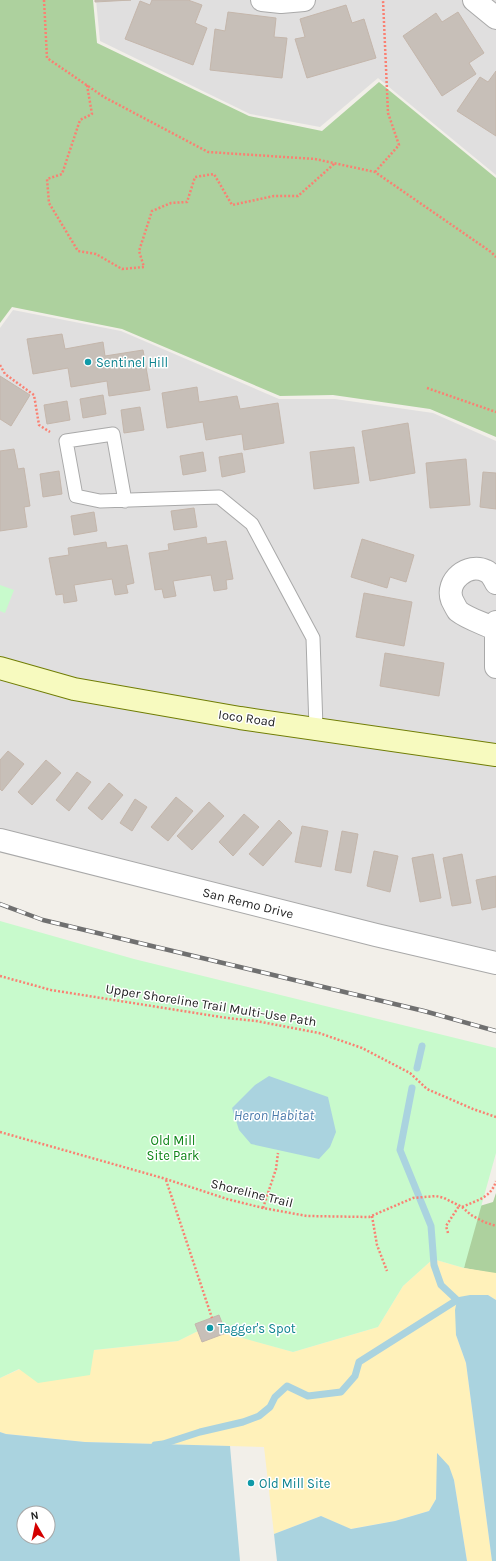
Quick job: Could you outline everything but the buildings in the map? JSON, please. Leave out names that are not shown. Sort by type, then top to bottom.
[{"type":"main road","name":"Ioco Road","points":[[0,668],[74,689],[240,718],[496,754]]},
{"type":"street","points":[[262,0],[282,2],[304,0]]},
{"type":"street","points":[[474,0],[496,18]]},
{"type":"street","points":[[496,583],[487,571],[479,569],[470,570],[462,573],[456,578],[452,583],[450,590],[451,597],[458,610],[495,625],[496,667]]},
{"type":"street","name":"San Remo Drive","points":[[0,840],[376,935],[496,963]]},
{"type":"lane","points":[[125,501],[114,434],[66,441],[76,496],[100,501],[125,501],[219,497],[252,524],[312,638],[316,728]]},
{"type":"path","points":[[44,0],[47,58],[104,97],[208,152],[315,159],[375,172],[491,252],[496,257]]},
{"type":"path","points":[[375,172],[399,145],[388,113],[383,0]]},
{"type":"path","points":[[87,85],[92,114],[80,120],[62,174],[47,179],[49,203],[78,251],[96,254],[122,269],[144,267],[139,251],[152,211],[171,203],[188,202],[195,177],[214,174],[232,205],[274,196],[298,196],[334,163]]},
{"type":"path","points":[[491,252],[496,252]]},
{"type":"path","points":[[0,365],[5,374],[34,395],[38,425],[66,441]]},
{"type":"path","points":[[427,388],[496,412]]},
{"type":"path","name":"Upper Shoreline Trail Multi-Use Path","points":[[0,976],[51,990],[227,1018],[256,1021],[319,1033],[362,1048],[410,1073],[426,1089],[473,1109],[496,1116]]},
{"type":"path","name":"Shoreline Trail","points":[[0,1132],[166,1179],[227,1200],[263,1208],[306,1216],[372,1216],[414,1198],[429,1196],[444,1198],[461,1206],[471,1215],[496,1226]]},
{"type":"path","points":[[263,1208],[276,1169],[278,1153]]},
{"type":"path","points":[[166,1179],[212,1318]]},
{"type":"path","points":[[448,1233],[446,1226],[461,1206],[488,1196],[494,1189],[496,1181]]},
{"type":"path","points":[[372,1216],[377,1245],[382,1262],[387,1271]]},
{"type":"shaded area","points":[[96,0],[496,0],[496,175],[378,78],[320,127],[250,114],[100,41]]},
{"type":"shaded area","points":[[13,310],[121,331],[279,399],[335,399],[433,413],[496,441],[496,951],[322,916],[0,835],[0,328]]},
{"type":"green space","points":[[0,0],[93,0],[97,43],[249,116],[322,131],[379,82],[496,178],[496,437],[430,409],[333,395],[280,396],[122,329],[12,307],[0,323]]},
{"type":"green space","points":[[0,585],[14,590],[5,613],[0,611]]},
{"type":"green space","name":"Old Mill Site Park","points":[[0,921],[134,959],[496,1048],[496,1153],[464,1268],[433,1259],[403,1286],[378,1327],[293,1352],[226,1333],[219,1315],[195,1324],[198,1331],[178,1341],[94,1350],[90,1375],[38,1383],[19,1369],[0,1378]]},
{"type":"green space","points":[[496,1193],[496,1274],[464,1268],[469,1219],[473,1208],[493,1202]]},
{"type":"sand","points":[[433,1259],[464,1268],[496,1273],[496,1300],[488,1295],[456,1335],[466,1363],[492,1561],[467,1561],[454,1480],[438,1453],[436,1499],[429,1511],[395,1521],[350,1529],[321,1516],[274,1534],[264,1447],[85,1442],[6,1434],[0,1432],[0,1378],[20,1369],[94,1350],[178,1341],[198,1331],[202,1342],[226,1333],[293,1352],[378,1327],[403,1286]]},
{"type":"water","name":"Heron Habitat","points":[[269,1076],[328,1097],[336,1132],[330,1147],[319,1159],[251,1144],[239,1130],[232,1108],[255,1085]]},
{"type":"water","points":[[470,1295],[488,1295],[496,1300],[496,1561],[492,1561],[466,1363],[456,1335],[455,1310],[457,1300],[459,1297]]},
{"type":"water","points":[[0,1432],[6,1434],[85,1442],[230,1446],[240,1561],[0,1561]]},
{"type":"water","points":[[437,1453],[449,1466],[454,1480],[467,1561],[277,1561],[274,1534],[321,1516],[351,1529],[395,1521],[429,1511],[436,1499]]},
{"type":"waterway","points":[[417,1068],[422,1046]]},
{"type":"waterway","points":[[155,1445],[243,1422],[259,1416],[270,1407],[275,1397],[287,1386],[308,1396],[341,1392],[355,1376],[359,1362],[457,1300],[441,1285],[434,1265],[431,1226],[400,1150],[412,1088]]},
{"type":"railway","points":[[0,904],[43,920],[424,1011],[496,1031]]},
{"type":"place","name":"Sentinel Hill","points":[[88,362]]},
{"type":"place","name":"Tagger's Spot","points":[[210,1328]]},
{"type":"place","name":"Old Mill Site","points":[[251,1483]]}]
